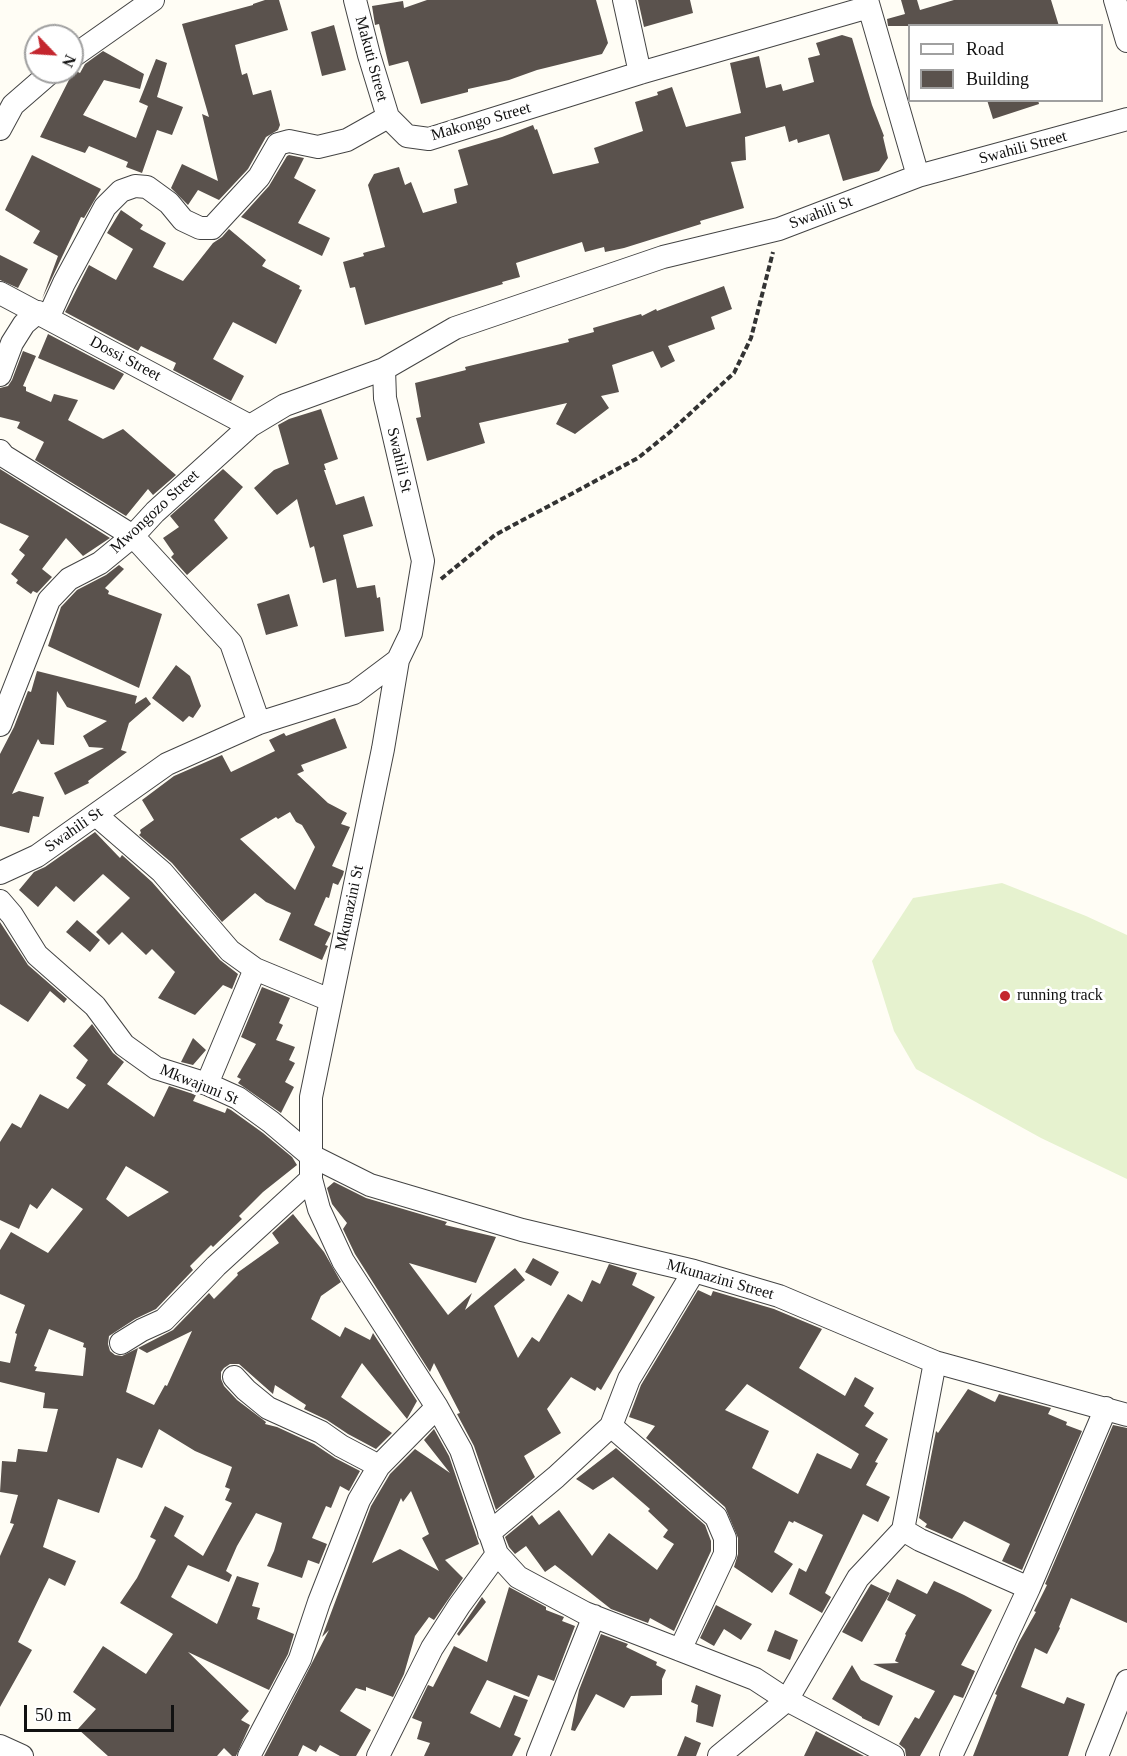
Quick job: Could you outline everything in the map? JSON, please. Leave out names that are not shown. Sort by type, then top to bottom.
[{"type":"street","name":"Makuti Street","points":[[355,0],[388,117]]},
{"type":"street","points":[[624,0],[640,73]]},
{"type":"street","points":[[1115,0],[1127,41]]},
{"type":"street","points":[[84,48],[150,1]]},
{"type":"street","name":"Makongo Street","points":[[388,117],[407,136],[429,139],[868,4]]},
{"type":"street","points":[[868,4],[918,176]]},
{"type":"street","points":[[0,129],[13,105],[37,84]]},
{"type":"street","points":[[0,375],[12,343],[24,324],[43,315],[64,283],[105,207],[121,191],[135,186],[147,187],[169,203],[183,220],[200,228],[212,228],[259,177],[278,144],[290,141],[318,147],[347,140],[388,117]]},
{"type":"street","name":"Swahili Street","points":[[918,176],[1127,119]]},
{"type":"street","name":"Swahili St","points":[[0,873],[37,856],[167,764],[259,723],[354,693],[398,660],[411,633],[423,561],[385,398],[384,369],[455,328],[663,257],[779,229],[918,176]]},
{"type":"street","name":"Dossi Street","points":[[0,293],[250,426]]},
{"type":"street","name":"Mwongozo Street","points":[[0,725],[49,600],[69,579],[100,562],[133,536],[170,497],[250,426],[285,405],[384,369]]},
{"type":"street","points":[[1,456],[133,536],[231,643],[259,723]]},
{"type":"street","name":"Mkunazini St","points":[[398,660],[383,749],[311,1096],[311,1179],[319,1209],[343,1261],[461,1450],[493,1543]]},
{"type":"street","points":[[96,815],[162,872],[230,951],[255,969],[330,1000]]},
{"type":"street","name":"Mkwajuni St","points":[[0,901],[38,955],[95,1006],[124,1045],[156,1068],[207,1084],[238,1098],[310,1155]]},
{"type":"street","points":[[207,1084],[255,969]]},
{"type":"street","name":"Mkunazini Street","points":[[310,1155],[370,1185],[522,1230],[694,1271],[779,1296],[934,1362],[1127,1415]]},
{"type":"street","points":[[121,1343],[164,1320],[216,1266],[311,1179]]},
{"type":"street","points":[[378,1756],[432,1648],[459,1606],[493,1543],[556,1477],[611,1426],[629,1379],[694,1271]]},
{"type":"street","points":[[719,1756],[788,1700],[858,1578],[903,1530],[904,1512],[934,1362]]},
{"type":"street","points":[[234,1377],[268,1408],[321,1432],[379,1466]]},
{"type":"street","points":[[249,1756],[300,1659],[319,1602],[359,1500],[379,1466],[436,1407]]},
{"type":"street","points":[[951,1756],[1029,1588],[1106,1408]]},
{"type":"street","points":[[611,1426],[716,1517],[725,1538],[725,1554],[680,1650]]},
{"type":"street","points":[[903,1530],[920,1540],[1029,1588]]},
{"type":"street","points":[[493,1543],[518,1577],[594,1616],[755,1679],[788,1700],[892,1756]]},
{"type":"street","points":[[538,1756],[594,1616]]},
{"type":"street","points":[[1097,1756],[1127,1681]]},
{"type":"street","points":[[0,1746],[22,1756]]},
{"type":"path","points":[[417,598],[495,535],[638,458],[734,373],[751,338],[779,229]]},
{"type":"green space","name":"running track","points":[[1002,883],[1127,935],[1127,1179],[1041,1138],[916,1069],[894,1031],[872,961],[913,898]]},
{"type":"building","points":[[265,0],[279,0],[288,30],[235,45],[242,75],[247,73],[253,95],[271,90],[280,125],[278,130],[266,137],[248,169],[219,200],[198,190],[188,205],[171,188],[182,164],[218,181],[202,114],[209,117],[182,24]]},
{"type":"building","points":[[427,0],[596,0],[608,43],[602,54],[468,89],[468,92],[421,104],[408,61],[389,66],[379,24],[375,25],[372,6],[403,1],[404,8]]},
{"type":"building","points":[[638,0],[690,0],[693,13],[644,27]]},
{"type":"building","points":[[901,0],[917,0],[920,10],[954,0],[1051,0],[1058,24],[888,26],[887,19],[905,14]]},
{"type":"building","points":[[334,25],[346,70],[322,76],[311,32]]},
{"type":"building","points":[[842,35],[852,38],[884,136],[888,158],[879,171],[843,181],[829,134],[798,143],[797,139],[789,142],[785,126],[745,137],[746,160],[731,162],[744,208],[700,221],[701,224],[605,252],[604,247],[585,252],[582,242],[516,263],[520,277],[502,282],[503,284],[365,325],[355,287],[350,288],[343,262],[385,247],[368,185],[374,174],[399,167],[405,185],[411,182],[423,213],[457,203],[454,189],[468,185],[458,150],[533,125],[535,130],[537,129],[553,174],[599,163],[594,148],[643,131],[635,102],[658,95],[657,92],[672,87],[686,127],[741,113],[730,63],[759,56],[766,88],[781,84],[783,91],[814,82],[808,58],[820,55],[816,43]]},
{"type":"building","points":[[103,51],[144,74],[140,89],[104,80],[83,115],[136,138],[148,106],[139,102],[156,59],[167,63],[157,97],[183,107],[172,135],[157,130],[142,173],[126,167],[128,162],[89,146],[85,153],[40,137],[67,84],[84,84],[85,64]]},
{"type":"building","points":[[988,102],[1038,102],[1039,104],[993,119]]},
{"type":"building","points":[[32,155],[101,189],[84,218],[81,217],[42,299],[58,256],[33,243],[40,231],[5,210]]},
{"type":"building","points":[[289,155],[304,158],[294,178],[316,190],[298,223],[330,238],[322,256],[241,217],[269,186]]},
{"type":"building","points":[[121,210],[143,225],[140,229],[166,243],[153,267],[183,281],[213,243],[229,229],[266,260],[262,266],[300,286],[299,289],[302,290],[276,344],[233,322],[213,359],[244,376],[231,401],[173,370],[176,363],[141,346],[138,351],[65,312],[89,265],[116,280],[133,249],[107,233]]},
{"type":"building","points":[[0,255],[28,269],[18,288],[0,280]]},
{"type":"building","points":[[724,286],[732,309],[711,317],[715,329],[668,346],[675,361],[661,368],[653,351],[612,365],[619,392],[601,396],[609,408],[575,434],[556,424],[567,403],[479,423],[485,443],[427,461],[416,418],[421,417],[415,383],[466,370],[465,367],[569,342],[568,339],[594,332],[593,328],[641,314],[642,316]]},
{"type":"building","points":[[48,334],[124,374],[114,390],[38,358]]},
{"type":"building","points":[[23,351],[36,356],[23,386],[26,387],[26,391],[51,402],[54,394],[78,400],[68,420],[103,439],[123,429],[176,475],[153,495],[148,489],[126,516],[35,460],[44,442],[17,428],[20,422],[0,417],[0,388],[8,386],[12,380]]},
{"type":"building","points":[[321,409],[338,459],[324,464],[336,505],[364,496],[373,526],[343,535],[357,588],[375,585],[377,598],[380,597],[384,631],[345,637],[336,579],[323,583],[314,546],[310,548],[297,499],[277,515],[254,488],[274,470],[289,464],[278,425]]},
{"type":"building","points":[[0,469],[110,538],[83,556],[66,538],[42,569],[52,577],[37,593],[33,591],[31,594],[16,583],[18,580],[11,574],[25,555],[19,550],[29,536],[0,523]]},
{"type":"building","points":[[223,469],[243,487],[214,520],[228,538],[187,575],[171,557],[174,554],[163,538],[179,527],[170,516]]},
{"type":"building","points":[[119,565],[124,569],[105,588],[109,591],[108,594],[162,614],[139,688],[48,646],[61,607],[77,590],[106,575]]},
{"type":"building","points":[[289,594],[298,626],[266,635],[257,604]]},
{"type":"building","points":[[176,665],[190,676],[201,706],[193,718],[189,716],[183,722],[152,698]]},
{"type":"building","points":[[37,671],[137,696],[135,704],[146,697],[151,704],[129,723],[121,750],[127,752],[88,781],[89,783],[65,795],[54,773],[104,748],[89,747],[83,736],[107,721],[67,707],[57,691],[54,745],[41,744],[38,739],[12,794],[19,791],[44,797],[39,817],[33,816],[29,833],[0,826],[0,754],[14,727],[28,691],[31,692]]},
{"type":"building","points":[[335,718],[347,748],[301,765],[304,771],[297,774],[328,803],[347,813],[341,824],[350,827],[332,866],[344,871],[343,875],[338,885],[333,883],[329,898],[326,897],[314,925],[331,933],[325,945],[328,946],[322,960],[279,940],[291,913],[266,902],[255,893],[222,922],[172,863],[139,835],[140,830],[154,820],[142,800],[174,776],[222,755],[231,772],[275,751],[269,740],[284,733],[286,736]],"holes":[[[290,812],[296,822],[302,825],[315,847],[295,890],[240,839],[276,817],[278,819]]]},
{"type":"building","points":[[95,832],[120,858],[122,855],[152,882],[220,960],[238,974],[232,989],[223,985],[195,1015],[158,998],[175,972],[152,949],[146,955],[122,932],[109,945],[96,932],[130,898],[103,874],[74,902],[56,886],[38,907],[19,890],[34,872],[45,867]]},
{"type":"building","points":[[77,920],[100,940],[90,952],[66,932]]},
{"type":"building","points":[[0,922],[28,965],[67,999],[64,1003],[50,991],[28,1022],[0,1004]]},
{"type":"building","points":[[262,987],[290,998],[279,1023],[283,1025],[276,1040],[295,1047],[289,1060],[295,1063],[285,1082],[294,1087],[281,1113],[238,1083],[241,1079],[237,1077],[256,1044],[241,1037]]},
{"type":"building","points":[[92,1024],[113,1053],[124,1062],[107,1084],[154,1117],[169,1086],[196,1095],[193,1101],[225,1113],[227,1108],[231,1110],[292,1157],[297,1165],[263,1192],[239,1216],[242,1219],[190,1266],[193,1270],[156,1309],[109,1336],[110,1351],[122,1356],[173,1330],[209,1293],[214,1299],[238,1275],[237,1273],[279,1243],[272,1233],[293,1214],[324,1252],[341,1282],[321,1296],[311,1319],[340,1337],[345,1327],[370,1340],[373,1333],[417,1401],[407,1419],[362,1363],[341,1397],[392,1433],[376,1449],[304,1409],[306,1405],[275,1385],[273,1394],[239,1364],[230,1364],[221,1372],[224,1386],[237,1400],[266,1422],[265,1424],[314,1444],[360,1471],[349,1491],[340,1486],[331,1508],[326,1506],[312,1538],[327,1544],[319,1564],[308,1560],[302,1578],[267,1566],[282,1523],[256,1513],[226,1571],[232,1575],[229,1582],[188,1565],[171,1597],[217,1624],[237,1576],[259,1583],[252,1606],[260,1608],[257,1619],[294,1634],[288,1654],[269,1690],[188,1652],[249,1711],[241,1720],[250,1725],[236,1756],[232,1756],[224,1748],[217,1756],[108,1756],[78,1729],[96,1709],[73,1692],[103,1646],[146,1674],[173,1634],[120,1603],[137,1578],[156,1540],[150,1537],[165,1506],[184,1516],[174,1536],[203,1556],[232,1503],[225,1500],[230,1489],[225,1487],[232,1467],[195,1451],[159,1429],[142,1468],[117,1458],[99,1513],[58,1499],[43,1547],[76,1561],[65,1586],[49,1578],[18,1642],[32,1650],[0,1707],[0,1556],[14,1524],[10,1523],[18,1495],[0,1492],[2,1461],[16,1462],[18,1449],[47,1452],[58,1409],[43,1408],[45,1393],[0,1382],[0,1361],[10,1363],[17,1334],[15,1333],[25,1305],[0,1294],[0,1250],[11,1232],[48,1253],[83,1209],[52,1188],[37,1209],[30,1204],[19,1229],[0,1220],[0,1142],[12,1123],[21,1128],[40,1094],[68,1109],[86,1085],[76,1078],[88,1060],[73,1046]],"holes":[[[126,1166],[169,1192],[128,1217],[106,1199]],[[49,1329],[84,1343],[83,1347],[86,1348],[83,1376],[35,1371],[37,1367],[34,1366]],[[192,1331],[167,1386],[165,1385],[154,1405],[126,1392],[138,1348],[147,1353]]]},
{"type":"building","points":[[193,1038],[206,1050],[193,1065],[181,1062]]},
{"type":"building","points":[[334,1182],[366,1198],[447,1222],[445,1225],[496,1237],[476,1283],[409,1263],[448,1315],[472,1293],[465,1310],[515,1268],[525,1280],[494,1306],[518,1358],[532,1337],[539,1342],[568,1294],[582,1302],[592,1280],[600,1284],[609,1264],[637,1273],[632,1285],[655,1297],[601,1390],[597,1387],[595,1391],[571,1377],[547,1409],[561,1433],[524,1456],[535,1477],[496,1510],[474,1446],[434,1363],[430,1372],[355,1254],[343,1229],[347,1223],[332,1204],[327,1188]]},
{"type":"building","points":[[533,1258],[559,1272],[551,1286],[525,1272]]},
{"type":"building","points":[[698,1290],[711,1296],[713,1291],[774,1309],[822,1329],[799,1368],[845,1396],[855,1377],[874,1388],[864,1406],[874,1413],[865,1426],[888,1439],[875,1462],[878,1463],[866,1485],[890,1497],[878,1522],[863,1514],[825,1593],[831,1597],[822,1613],[789,1594],[799,1568],[806,1572],[823,1535],[794,1521],[793,1523],[789,1521],[774,1552],[793,1564],[772,1593],[734,1567],[738,1554],[738,1538],[725,1507],[646,1438],[655,1426],[629,1417],[641,1385]],"holes":[[[747,1384],[859,1454],[851,1469],[817,1453],[798,1494],[752,1468],[769,1431],[725,1410]]]},
{"type":"building","points":[[968,1389],[995,1402],[999,1394],[1051,1408],[1048,1414],[1082,1431],[1022,1570],[1002,1561],[1010,1544],[964,1521],[952,1539],[925,1527],[927,1524],[919,1518],[936,1431],[938,1433]]},
{"type":"building","points":[[1113,1425],[1127,1428],[1127,1623],[1071,1598],[1047,1654],[1035,1648],[1021,1687],[1064,1704],[1067,1697],[1085,1704],[1068,1756],[973,1756],[997,1695],[995,1694],[1036,1612],[1034,1611],[1047,1585],[1045,1584]]},
{"type":"building","points":[[434,1429],[449,1456],[479,1544],[445,1560],[463,1578],[434,1620],[429,1617],[415,1636],[404,1674],[393,1697],[366,1687],[366,1691],[356,1688],[340,1711],[371,1730],[356,1756],[340,1756],[320,1745],[316,1752],[303,1745],[298,1756],[264,1756],[329,1630],[322,1637],[371,1506],[390,1474],[415,1449],[450,1473],[424,1440]],"holes":[[[411,1491],[429,1534],[422,1538],[439,1571],[400,1549],[372,1563],[401,1498],[403,1502]]]},
{"type":"building","points":[[616,1448],[705,1525],[711,1541],[711,1551],[674,1631],[650,1618],[648,1623],[611,1609],[555,1565],[545,1572],[526,1546],[515,1554],[505,1537],[532,1515],[539,1525],[559,1510],[592,1556],[609,1533],[657,1570],[674,1544],[663,1537],[668,1530],[648,1511],[650,1509],[613,1477],[593,1490],[576,1479]]},
{"type":"building","points":[[897,1579],[927,1594],[934,1581],[992,1610],[961,1665],[975,1671],[963,1698],[954,1695],[920,1756],[906,1756],[905,1749],[899,1744],[915,1717],[919,1719],[935,1691],[873,1664],[899,1663],[895,1661],[905,1634],[916,1615],[887,1600]]},
{"type":"building","points":[[871,1584],[890,1593],[862,1642],[842,1632]]},
{"type":"building","points":[[509,1587],[546,1607],[546,1610],[564,1617],[562,1621],[575,1626],[554,1681],[538,1675],[529,1697],[487,1680],[470,1713],[500,1728],[514,1695],[528,1700],[514,1735],[521,1738],[512,1756],[424,1756],[430,1743],[417,1739],[422,1722],[412,1718],[428,1685],[433,1687],[454,1646],[487,1662]]},
{"type":"building","points":[[482,1597],[486,1602],[459,1636],[457,1634]]},
{"type":"building","points":[[716,1605],[752,1624],[741,1640],[724,1629],[714,1646],[700,1638]]},
{"type":"building","points":[[775,1630],[798,1640],[790,1660],[767,1651]]},
{"type":"building","points":[[601,1634],[628,1644],[626,1647],[657,1662],[656,1665],[666,1670],[662,1679],[662,1695],[631,1696],[624,1708],[596,1694],[575,1731],[571,1730],[579,1690]]},
{"type":"building","points":[[852,1665],[861,1680],[893,1696],[879,1726],[832,1699]]},
{"type":"building","points":[[696,1685],[721,1695],[713,1727],[696,1722],[698,1705],[691,1702]]},
{"type":"building","points":[[816,1731],[864,1756],[804,1756]]},
{"type":"building","points":[[685,1736],[701,1743],[696,1756],[677,1756]]},
{"type":"place","name":"running track","points":[[1005,996]]}]
